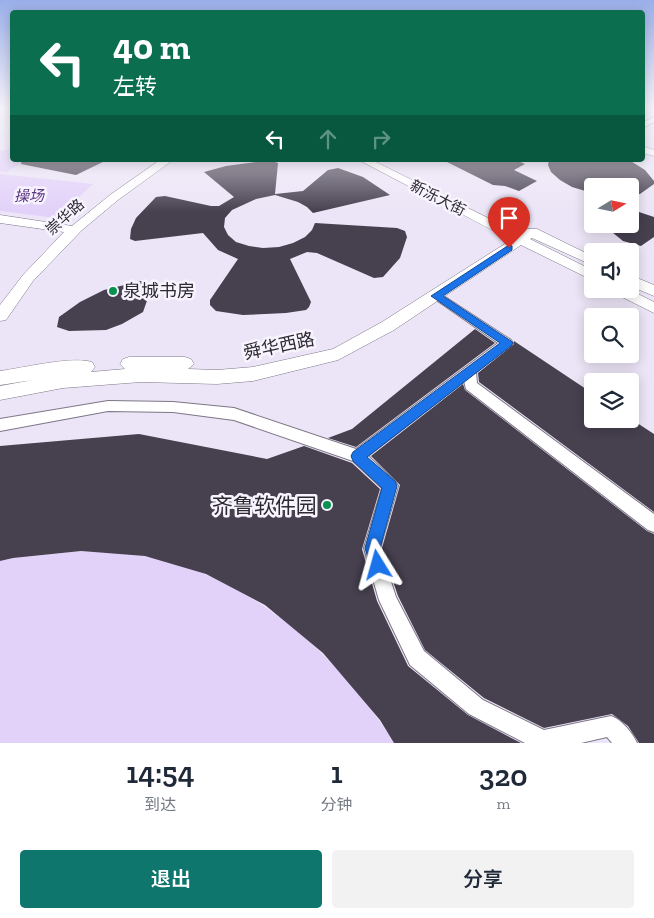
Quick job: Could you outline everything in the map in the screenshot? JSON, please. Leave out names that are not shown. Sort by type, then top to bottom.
[{"type":"main road","name":"崇华路","points":[[0,297],[21,270],[69,229],[116,184],[154,162]]},
{"type":"main road","name":"崇华路","points":[[0,316],[14,295],[69,229],[165,162]]},
{"type":"main road","name":"新泺大街","points":[[368,162],[522,234],[584,258]]},
{"type":"main road","name":"新泺大街","points":[[389,162],[522,234],[584,271]]},
{"type":"main road","points":[[0,219],[69,229]]},
{"type":"main road","name":"舜华西路","points":[[0,393],[64,381],[141,375],[217,377],[253,374],[338,354],[436,296],[522,234]]},
{"type":"main road","name":"舜华西路","points":[[0,378],[58,369],[134,364],[236,364],[272,359],[323,347],[373,323],[522,234]]},
{"type":"main road","points":[[639,284],[654,291]]},
{"type":"main road","points":[[635,298],[654,308]]},
{"type":"street","points":[[358,456],[507,343],[436,296]]},
{"type":"street","points":[[470,370],[471,385],[654,524]]},
{"type":"street","points":[[0,425],[108,406],[173,407],[234,414],[358,456],[390,486],[372,548],[388,600],[417,658],[476,707],[543,741],[611,726],[626,743]]},
{"type":"green space","points":[[10,149],[10,162],[23,162],[7,172],[0,171],[0,151]]},
{"type":"green space","name":"操场","points":[[0,174],[93,184],[56,218],[0,211]]},
{"type":"green space","points":[[81,551],[145,556],[184,566],[221,582],[256,601],[319,650],[372,710],[394,743],[0,743],[0,561]]},
{"type":"building","points":[[22,162],[103,162],[76,175],[21,164]]},
{"type":"building","points":[[255,162],[278,163],[275,194],[303,191],[328,170],[338,168],[363,177],[390,195],[313,213],[298,202],[275,195],[256,199],[232,210],[225,218],[224,227],[228,235],[236,242],[263,248],[279,247],[305,237],[312,230],[315,223],[397,228],[405,231],[407,237],[400,258],[383,277],[374,278],[317,253],[307,252],[290,259],[311,302],[306,310],[243,315],[216,311],[210,305],[210,300],[238,259],[218,250],[203,233],[135,241],[130,239],[131,229],[136,218],[156,197],[165,196],[219,206],[234,197],[204,172],[226,166]]},
{"type":"building","points":[[447,162],[520,162],[525,164],[514,170],[537,181],[519,191],[505,186],[493,185]]},
{"type":"building","points":[[549,162],[632,162],[645,170],[654,181],[654,184],[639,194],[639,178],[584,178],[584,191],[572,187],[551,172]]},
{"type":"building","points":[[639,212],[654,217],[654,237],[641,246],[639,243],[623,241],[613,233],[639,233]]},
{"type":"building","points":[[141,281],[150,285],[149,295],[143,312],[122,324],[106,330],[69,331],[57,327],[59,317],[80,302],[104,290]]},
{"type":"building","points":[[475,329],[495,343],[356,447],[328,438],[352,429]]},
{"type":"building","points":[[514,341],[584,388],[584,428],[639,428],[639,424],[654,434],[654,512],[479,382],[478,373],[514,344]]},
{"type":"building","points":[[463,384],[465,390],[647,531],[654,534],[654,743],[639,743],[628,726],[612,714],[544,728],[484,698],[425,650],[398,596],[382,548],[400,485],[371,456]]},
{"type":"building","points":[[139,434],[267,459],[304,446],[352,463],[380,489],[362,549],[377,601],[408,666],[468,715],[521,743],[394,743],[380,720],[323,653],[265,605],[206,574],[145,556],[81,551],[0,561],[0,446]]},
{"type":"place","name":"泉城书房","points":[[113,291]]},
{"type":"place","name":"齐鲁软件园","points":[[327,505]]},
{"type":"route","points":[[378,565],[372,548],[390,486],[358,456],[507,343],[436,296],[509,248]]}]
